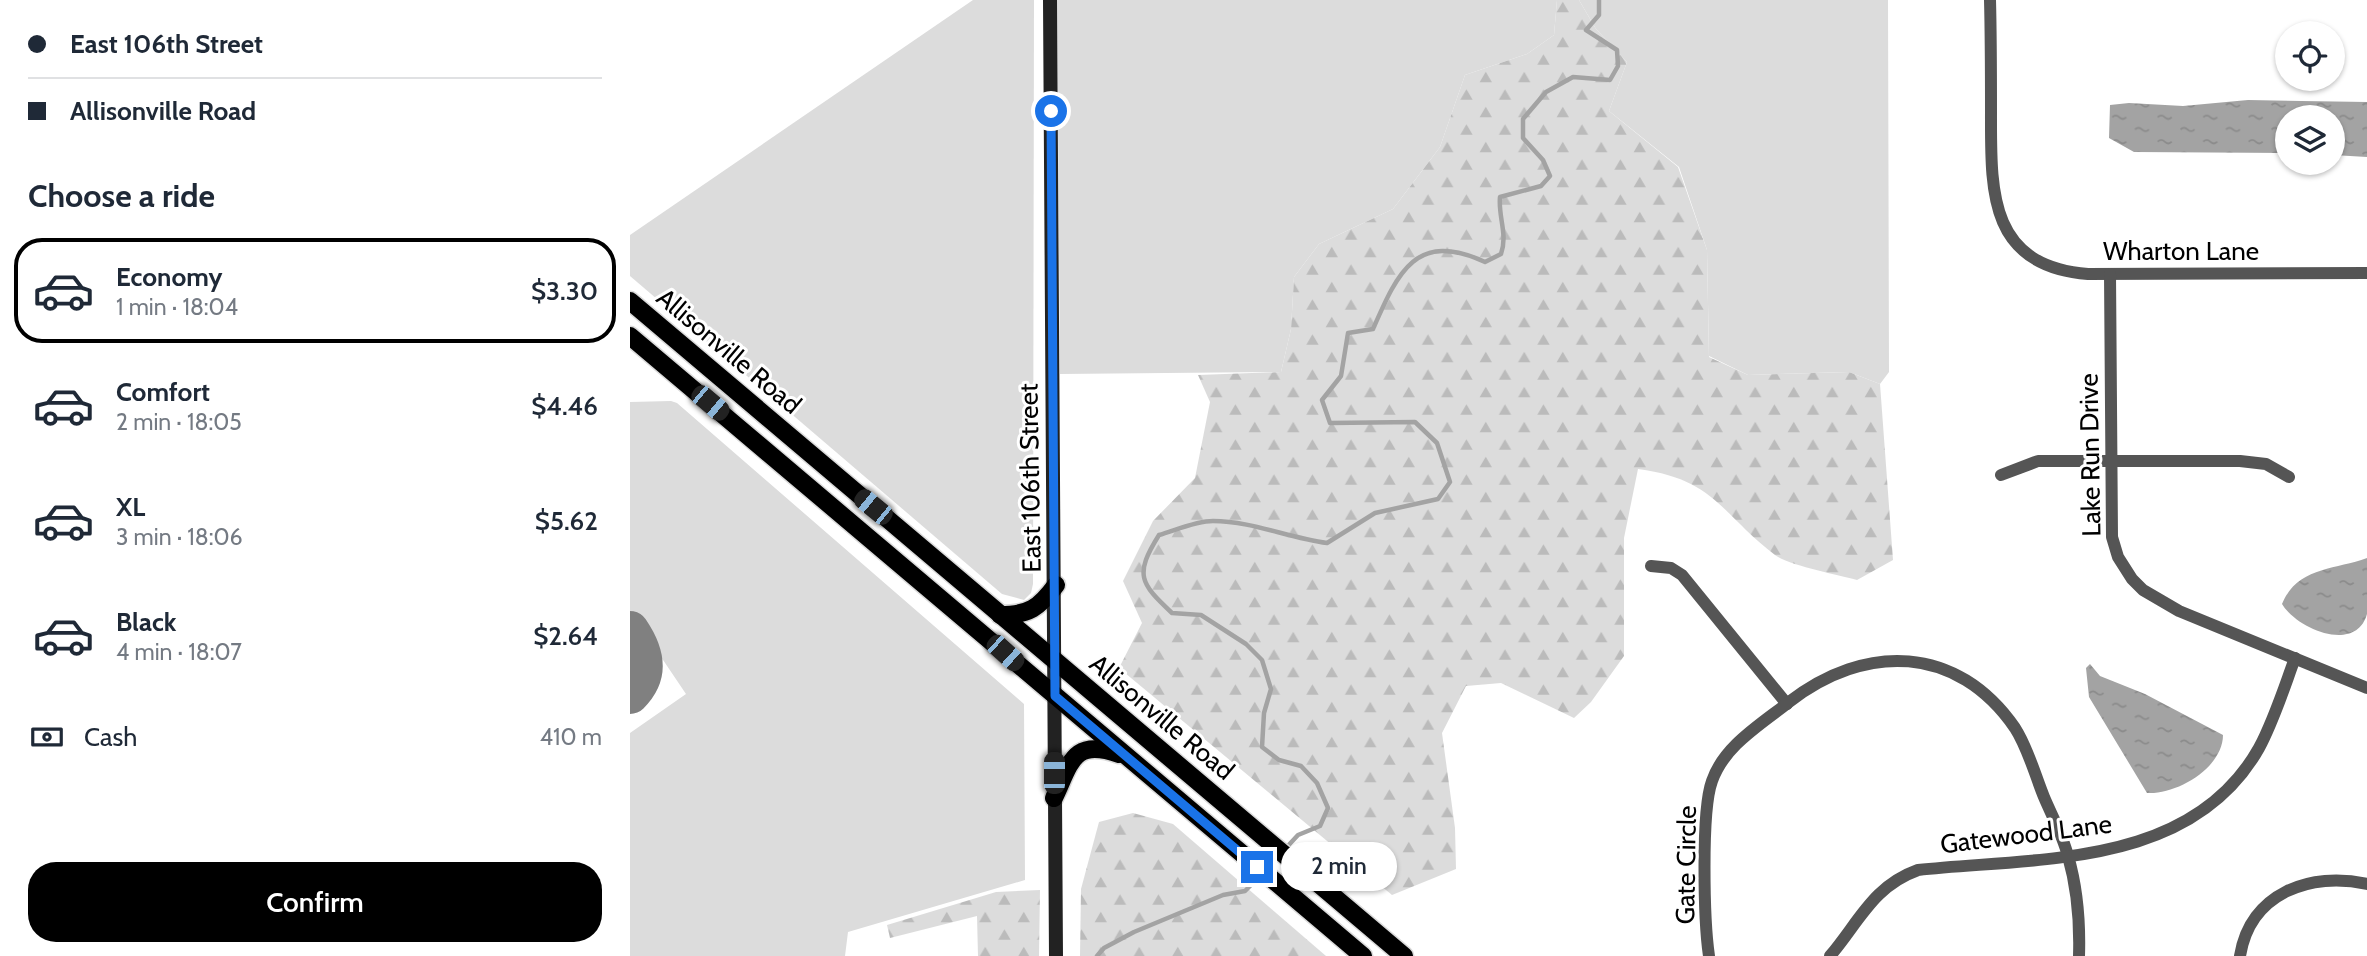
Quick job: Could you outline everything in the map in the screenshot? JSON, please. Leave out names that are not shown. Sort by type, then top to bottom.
[{"type":"main road","name":"Allisonville Road","points":[[630,301],[1404,956]]},
{"type":"main road","name":"Allisonville Road","points":[[630,336],[1363,956]]},
{"type":"main road","points":[[1000,615],[1029,613],[1042,603],[1056,585]]},
{"type":"main road","points":[[1054,798],[1072,760],[1086,748],[1097,748],[1128,757]]},
{"type":"street","name":"East 106th Street","points":[[1050,0],[1056,585],[1056,956]]},
{"type":"street","name":"Wharton Lane","points":[[1990,0],[1991,184],[1998,211],[2009,232],[2030,255],[2043,264],[2075,273],[2367,273]]},
{"type":"street","name":"Lake Run Drive","points":[[2110,274],[2112,537],[2118,557],[2132,579],[2143,590],[2179,611],[2367,688]]},
{"type":"street","points":[[2001,475],[2038,461],[2110,461],[2253,462],[2289,477]]},
{"type":"street","points":[[1651,566],[1671,568],[1682,575],[1787,704]]},
{"type":"street","name":"Gatewood Lane","points":[[1830,956],[1873,897],[1905,874],[1951,866],[2069,856],[2151,838],[2203,810],[2237,779],[2259,747],[2295,659]]},
{"type":"street","name":"Gate Circle","points":[[1709,956],[1706,820],[1711,783],[1719,765],[1734,745],[1826,677],[1855,665],[1882,661],[1913,662],[1946,671],[1973,685],[1997,705],[2017,731],[2069,856],[2080,931],[2079,956]]},
{"type":"street","points":[[2240,956],[2246,934],[2256,918],[2275,898],[2297,885],[2323,879],[2367,884]]},
{"type":"green space","points":[[973,0],[1034,0],[1033,584],[1031,593],[1024,600],[1002,594],[630,276],[630,235]]},
{"type":"green space","points":[[1057,0],[1557,0],[1554,35],[1527,54],[1465,75],[1440,147],[1393,209],[1319,244],[1294,277],[1291,329],[1281,372],[1060,374]]},
{"type":"green space","points":[[1557,0],[1579,0],[1596,29],[1627,62],[1609,111],[1678,167],[1707,250],[1709,357],[1748,375],[1849,372],[1880,384],[1893,560],[1857,580],[1782,559],[1701,490],[1664,474],[1638,469],[1624,538],[1624,656],[1591,702],[1574,718],[1501,683],[1466,686],[1442,733],[1455,828],[1456,869],[1392,895],[1119,668],[1142,623],[1123,581],[1153,521],[1195,478],[1210,402],[1198,375],[1281,372],[1291,329],[1294,277],[1319,244],[1393,209],[1440,147],[1465,75],[1527,54],[1554,35]]},
{"type":"green space","points":[[1579,0],[1888,0],[1889,372],[1880,384],[1849,372],[1748,375],[1709,356],[1707,250],[1679,167],[1609,111],[1627,62],[1596,29]]},
{"type":"green space","points":[[630,402],[677,403],[1024,704],[1025,880],[848,932],[845,956],[630,956],[630,733],[686,694],[630,611]]},
{"type":"green space","points":[[1133,813],[1173,824],[1326,956],[1080,956],[1081,889],[1099,822]]},
{"type":"green space","points":[[1040,890],[1039,956],[978,956],[977,916],[890,938],[887,925],[996,892]]},
{"type":"water","points":[[2248,100],[2367,102],[2367,157],[2345,156],[2345,105],[2275,105],[2275,153],[2134,152],[2109,138],[2110,105],[2129,103],[2183,106]]},
{"type":"water","points":[[2367,558],[2367,614],[2361,626],[2351,633],[2339,635],[2313,629],[2300,622],[2282,604],[2297,583],[2307,576]]},
{"type":"water","points":[[2090,664],[2100,676],[2145,694],[2223,735],[2221,747],[2207,768],[2184,784],[2147,793],[2089,697],[2086,668]]},
{"type":"waterway","points":[[1285,849],[1298,835],[1320,826],[1328,808],[1317,783],[1301,766],[1279,760],[1262,747],[1264,713],[1271,689],[1262,660],[1246,644],[1201,615],[1172,613],[1147,586],[1144,578],[1146,560],[1159,535],[1200,522],[1242,524],[1327,543],[1375,513],[1438,499],[1450,482],[1437,443],[1415,422],[1330,423],[1322,400],[1341,376],[1348,333],[1373,329],[1391,290],[1412,262],[1426,254],[1442,251],[1461,253],[1485,262],[1501,254],[1504,239],[1500,197],[1541,186],[1550,176],[1543,160],[1523,138],[1523,119],[1546,92],[1573,77],[1610,80],[1618,66],[1617,50],[1586,30],[1599,15],[1599,0]]},
{"type":"waterway","points":[[1266,869],[1279,855]]},
{"type":"waterway","points":[[1097,956],[1104,948],[1134,932],[1223,895],[1245,891],[1260,876]]},
{"type":"taxiway","points":[[630,630],[644,663],[641,679],[630,695]]},
{"type":"route","points":[[1051,111],[1055,696],[1257,867]]}]
